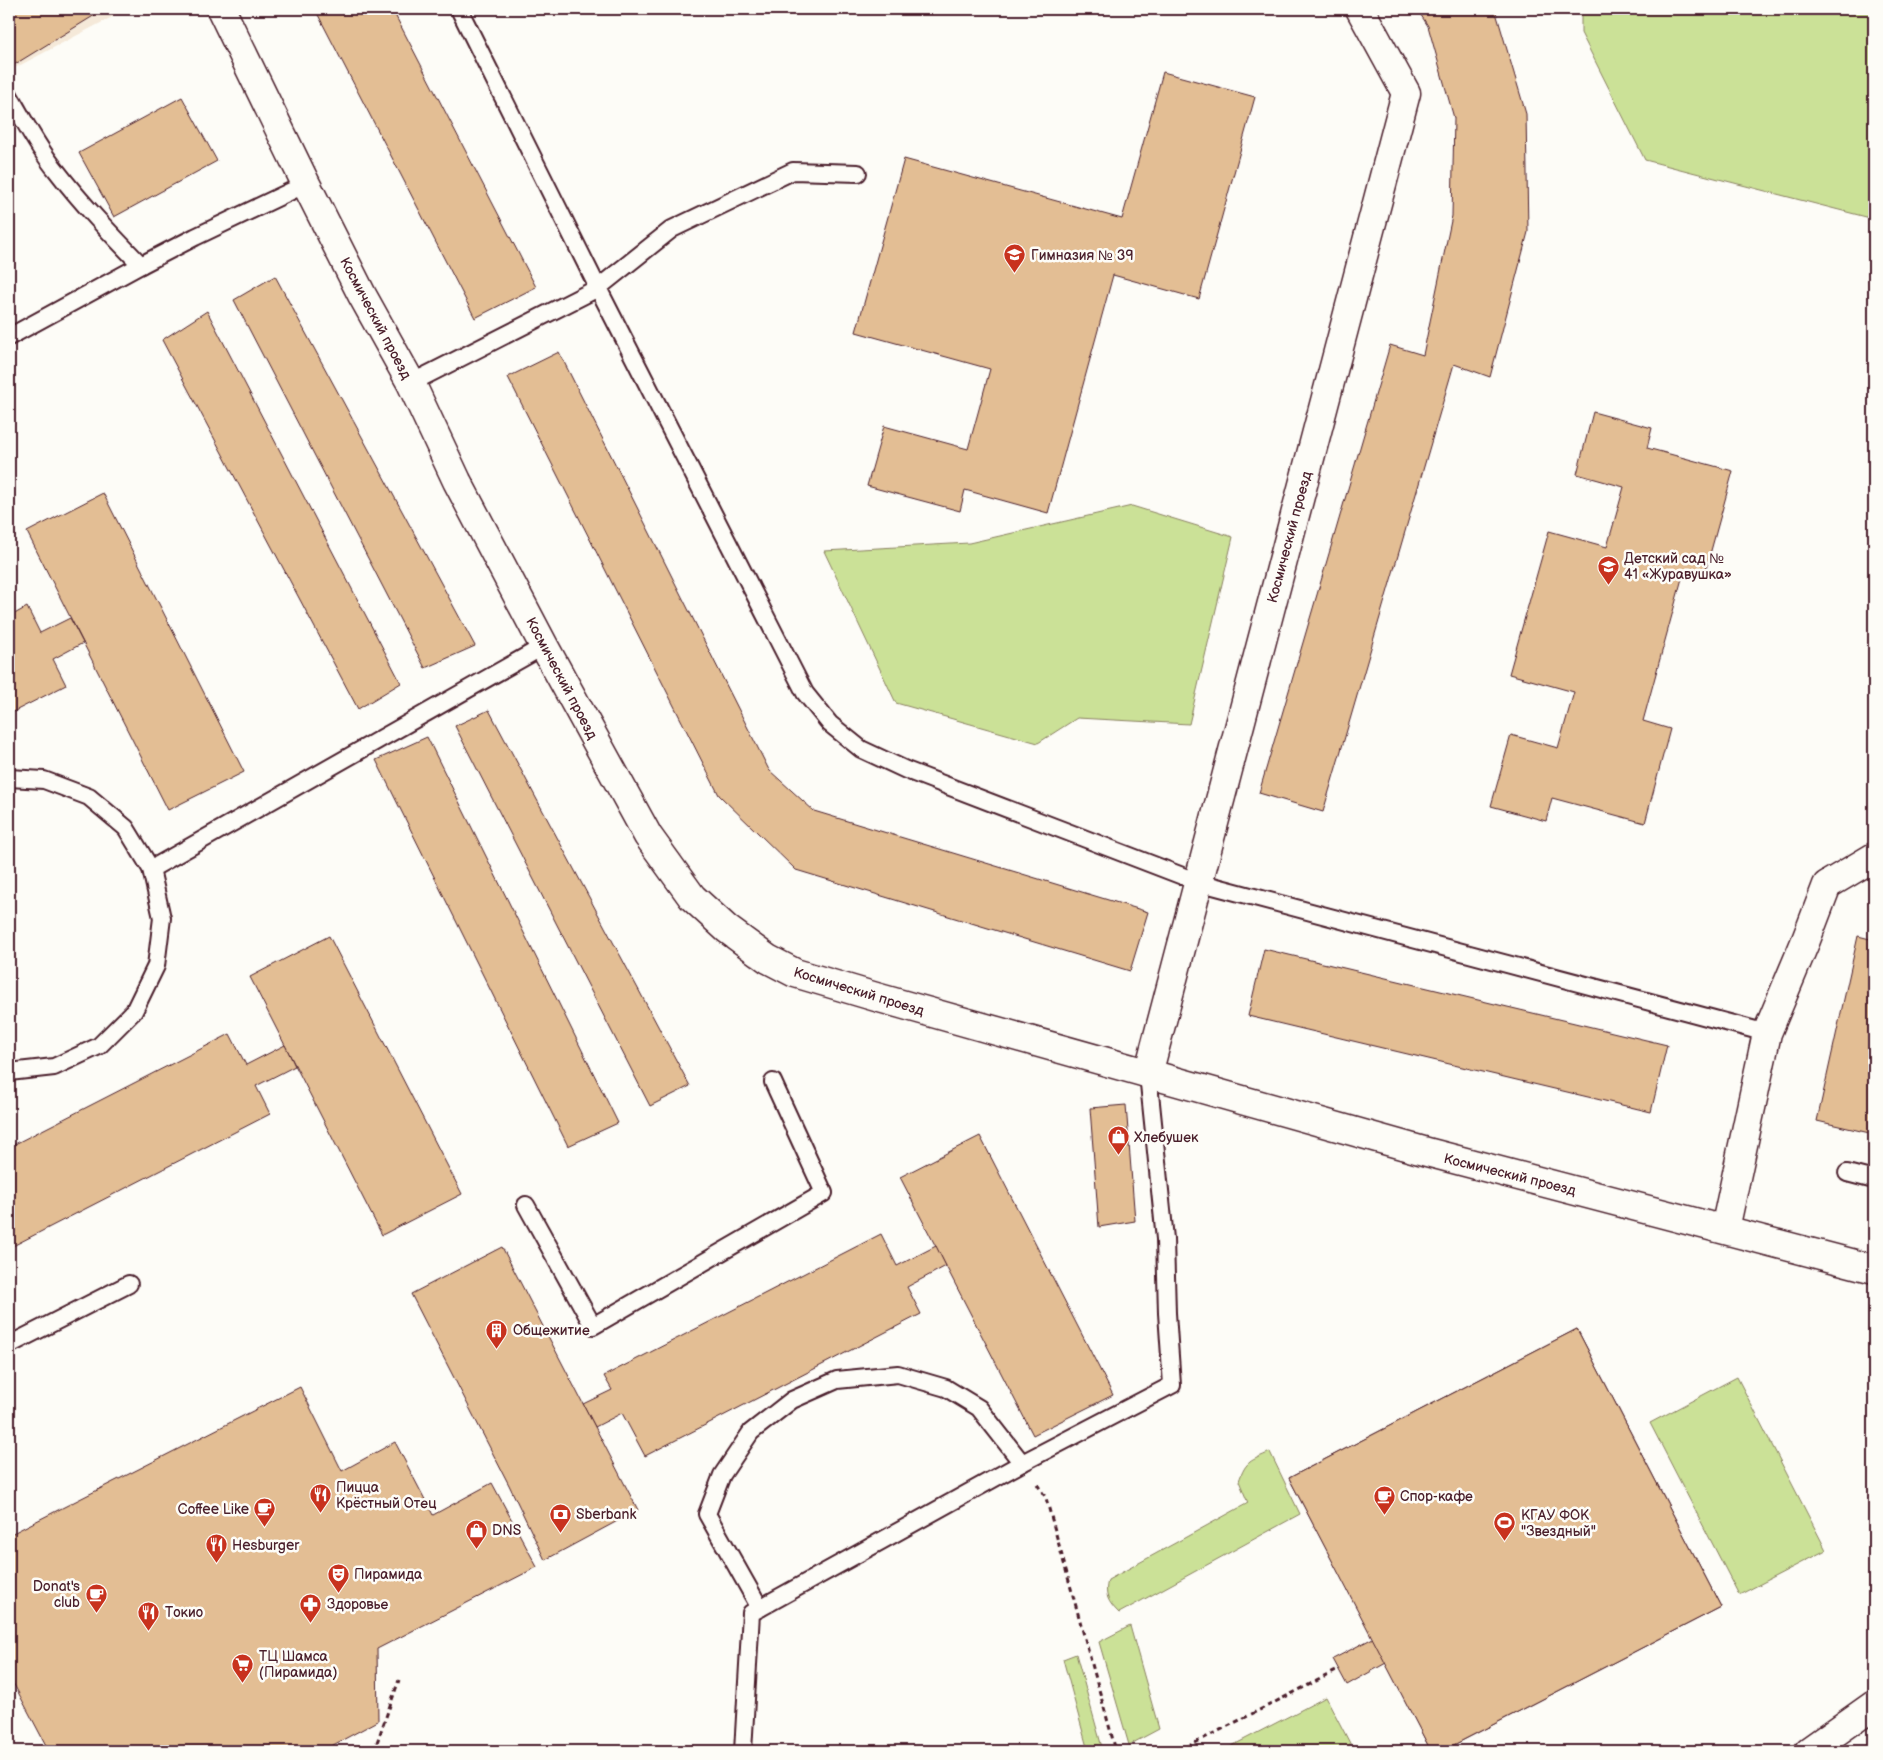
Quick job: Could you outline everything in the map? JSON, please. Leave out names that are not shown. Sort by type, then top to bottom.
[{"type":"street","name":"Космический проезд","points":[[221,9],[306,184],[362,295],[410,383],[457,481],[544,646],[648,836],[692,897],[727,929],[768,958],[795,973],[1427,1152],[1725,1229],[1874,1270]]},
{"type":"street","name":"Космический проезд","points":[[1148,1074],[1406,93],[1360,9]]},
{"type":"street","points":[[1725,1229],[1767,1033],[1827,885],[1874,857]]},
{"type":"street","points":[[1809,1751],[1874,1705]]},
{"type":"lane","points":[[460,9],[598,288],[805,693],[830,724],[861,749],[906,770],[1198,882],[1767,1033]]},
{"type":"lane","points":[[9,95],[36,143],[55,170],[92,215],[141,265]]},
{"type":"lane","points":[[410,383],[598,288],[672,230],[793,171],[858,173]]},
{"type":"lane","points":[[9,337],[194,237],[306,184]]},
{"type":"lane","points":[[151,869],[544,646]]},
{"type":"lane","points":[[9,778],[44,780],[89,797],[126,828],[151,869],[162,918],[156,966],[134,1011],[99,1046],[54,1067],[9,1072]]},
{"type":"lane","points":[[743,1751],[751,1613],[1022,1463],[1172,1385],[1167,1313],[1165,1239],[1148,1074]]},
{"type":"lane","points":[[526,1205],[592,1326],[824,1193],[773,1082]]},
{"type":"lane","points":[[1846,1173],[1874,1180]]},
{"type":"lane","points":[[9,1345],[128,1284]]},
{"type":"lane","points":[[760,1608],[707,1514],[722,1475],[751,1432],[792,1400],[837,1380],[898,1374],[946,1388],[978,1408],[1022,1463]]},
{"type":"path","points":[[1022,1463],[1046,1498],[1116,1751]]},
{"type":"path","points":[[1179,1751],[1336,1671]]},
{"type":"path","points":[[374,1751],[399,1680]]},
{"type":"shaded area","points":[[9,9],[109,9],[114,16],[9,71]]},
{"type":"green space","points":[[1581,9],[1874,9],[1874,219],[1645,160],[1581,33]]},
{"type":"green space","points":[[1132,506],[1233,537],[1189,724],[1077,718],[1038,743],[896,703],[824,551],[969,543]]},
{"type":"green space","points":[[1737,1377],[1826,1550],[1739,1595],[1650,1423]]},
{"type":"green space","points":[[1270,1452],[1300,1514],[1119,1613],[1108,1598],[1106,1590],[1108,1580],[1248,1503],[1239,1481],[1244,1469],[1250,1462]]},
{"type":"green space","points":[[1130,1626],[1159,1729],[1129,1745],[1099,1642]]},
{"type":"green space","points":[[1076,1654],[1103,1751],[1088,1751],[1063,1659]]},
{"type":"green space","points":[[1326,1697],[1354,1751],[1224,1750]]},
{"type":"building","points":[[15,9],[91,9],[95,15],[12,66],[9,61],[9,12]]},
{"type":"building","points":[[315,9],[392,9],[536,287],[475,318]]},
{"type":"building","points":[[1417,9],[1495,9],[1526,114],[1528,232],[1490,377],[1454,364],[1323,812],[1259,793],[1390,345],[1423,355],[1452,216],[1454,118],[1428,26]]},
{"type":"building","points":[[1163,72],[1255,97],[1199,299],[1113,275],[1048,513],[965,490],[960,511],[867,486],[884,426],[968,449],[990,369],[856,332],[904,159],[1122,219]]},
{"type":"building","points":[[182,97],[217,161],[114,217],[79,153]]},
{"type":"building","points":[[275,276],[475,646],[425,668],[234,300]]},
{"type":"building","points":[[207,311],[401,683],[358,709],[162,340]]},
{"type":"building","points":[[559,352],[769,770],[814,811],[1148,912],[1130,971],[796,870],[719,795],[508,377]]},
{"type":"building","points":[[1593,412],[1652,428],[1647,448],[1733,471],[1704,576],[1684,571],[1643,721],[1670,729],[1645,823],[1552,798],[1546,821],[1491,806],[1511,735],[1558,748],[1574,692],[1509,674],[1549,531],[1607,547],[1624,487],[1577,474]]},
{"type":"building","points":[[103,493],[244,772],[168,810],[27,532]]},
{"type":"building","points":[[27,607],[40,633],[70,618],[83,643],[53,659],[66,685],[9,714],[9,617]]},
{"type":"building","points":[[489,710],[690,1086],[650,1106],[455,726]]},
{"type":"building","points":[[427,737],[618,1123],[568,1146],[376,760]]},
{"type":"building","points":[[329,936],[462,1194],[382,1235],[250,977]]},
{"type":"building","points":[[1858,936],[1874,940],[1874,1134],[1817,1121]]},
{"type":"building","points":[[1264,949],[1667,1045],[1651,1112],[1248,1016]]},
{"type":"building","points":[[230,1034],[246,1065],[285,1045],[295,1066],[256,1086],[270,1114],[9,1248],[9,1147]]},
{"type":"building","points":[[1126,1105],[1135,1221],[1099,1227],[1090,1108]]},
{"type":"building","points":[[980,1136],[1113,1395],[1033,1435],[900,1177]]},
{"type":"building","name":"Общежитие","points":[[881,1234],[897,1266],[936,1246],[946,1266],[907,1287],[921,1314],[645,1456],[622,1413],[595,1427],[583,1404],[612,1390],[604,1376]]},
{"type":"building","name":"Общежитие","points":[[502,1247],[638,1510],[545,1560],[509,1485],[411,1294]]},
{"type":"building","name":"КГАУ ФОК \"Звездный\"","points":[[1577,1329],[1721,1607],[1442,1751],[1431,1751],[1386,1663],[1347,1685],[1333,1659],[1373,1638],[1289,1478]]},
{"type":"building","name":"КГАУ ФОК \"Звездный\"","points":[[1577,1329],[1721,1607],[1442,1751],[1431,1751],[1289,1478]]},
{"type":"building","name":"Пирамида","points":[[300,1387],[342,1471],[395,1442],[433,1515],[492,1483],[537,1567],[377,1649],[378,1721],[322,1751],[49,1751],[9,1675],[9,1535]]},
{"type":"place","name":"Гимназия № 39","points":[[1015,274]]},
{"type":"place","name":"Детский сад № 41 «Журавушка»","points":[[1608,585]]},
{"type":"place","name":"Хлебушек","points":[[1118,1156]]},
{"type":"place","name":"Общежитие","points":[[497,1349]]},
{"type":"place","name":"Пицца Крёстный Отец","points":[[320,1514]]},
{"type":"place","name":"Спор-кафе","points":[[1384,1515]]},
{"type":"place","name":"Coffee Like","points":[[265,1528]]},
{"type":"place","name":"Sberbank","points":[[560,1533]]},
{"type":"place","name":"КГАУ ФОК \"Звездный\"","points":[[1505,1542]]},
{"type":"place","name":"DNS","points":[[476,1549]]},
{"type":"place","name":"Hesburger","points":[[216,1564]]},
{"type":"place","name":"Пирамида","points":[[338,1593]]},
{"type":"place","name":"Donat's club","points":[[96,1613]]},
{"type":"place","name":"Здоровье","points":[[311,1623]]},
{"type":"place","name":"Токио","points":[[149,1631]]},
{"type":"place","name":"ТЦ Шамса (Пирамида)","points":[[243,1683]]}]
